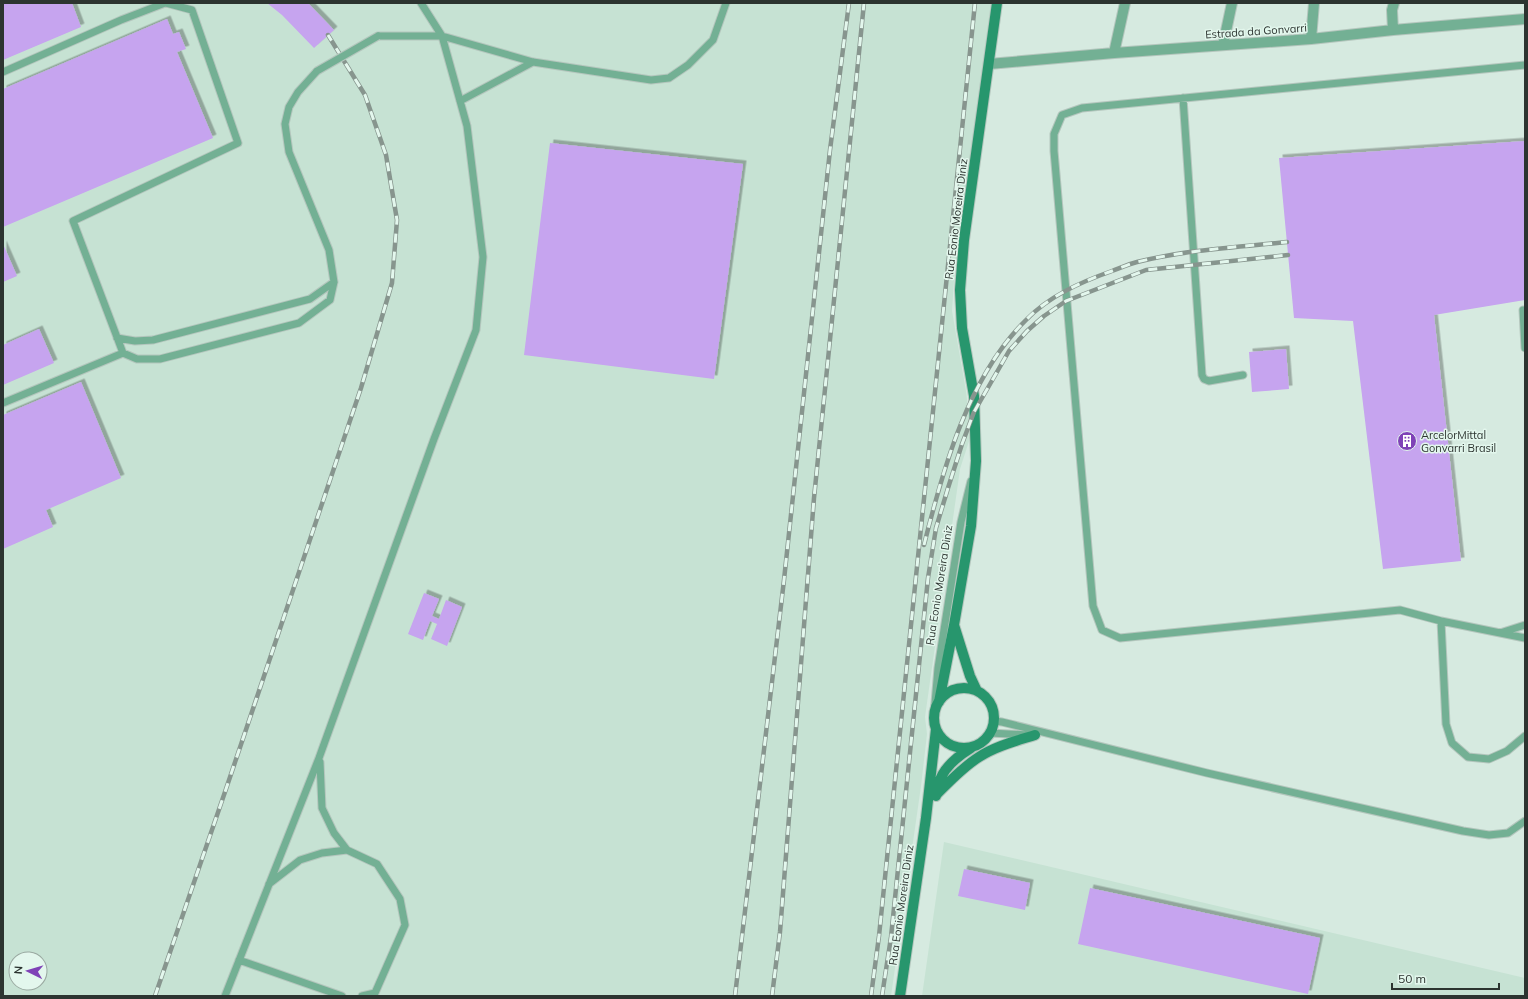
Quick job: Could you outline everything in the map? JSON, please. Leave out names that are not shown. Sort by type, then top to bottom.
[{"type":"main road","name":"Rua Eonio Moreira Diniz","points":[[939,702],[971,526],[976,461],[974,396],[962,328],[960,290],[964,240],[997,3]]},
{"type":"main road","name":"Rua Eonio Moreira Diniz","points":[[954,625],[970,676],[977,691]]},
{"type":"main road","points":[[963,688],[977,691],[987,698],[993,709],[994,721],[990,733],[982,742],[971,748],[957,748],[944,741],[936,729],[934,715],[939,702],[949,692],[963,688]]},
{"type":"main road","name":"Rua Eonio Moreira Diniz","points":[[900,996],[926,818],[936,729]]},
{"type":"main road","points":[[937,794],[979,757],[994,749],[1035,735]]},
{"type":"main road","name":"Rua Eonio Moreira Diniz","points":[[926,818],[937,794],[939,782],[944,771],[971,748]]},
{"type":"street","points":[[1114,53],[1124,3]]},
{"type":"street","points":[[1223,45],[1232,3]]},
{"type":"street","points":[[1311,39],[1314,3]]},
{"type":"street","points":[[1393,30],[1392,10],[1394,3]]},
{"type":"street","name":"Estrada da Gonvarri","points":[[989,64],[1114,53],[1311,39],[1393,30],[1525,19]]},
{"type":"lane","points":[[3,72],[121,20],[166,3],[192,10],[238,143],[74,221],[122,353]]},
{"type":"lane","points":[[225,996],[319,758],[434,439],[476,330],[483,257],[467,126],[442,36],[420,3]]},
{"type":"lane","points":[[3,403],[122,353],[137,358],[160,359],[299,323],[330,300],[334,282],[329,250],[289,152],[285,124],[289,107],[298,92],[316,71],[378,36],[442,36],[533,62],[651,80],[669,78],[688,65],[713,40],[726,3]]},
{"type":"lane","points":[[460,101],[533,62]]},
{"type":"lane","points":[[1500,633],[1525,625],[1525,639],[1441,621],[1400,610],[1120,638],[1102,630],[1093,606],[1065,292],[1054,134],[1062,115],[1082,108],[1525,65]]},
{"type":"lane","points":[[1183,98],[1202,376],[1208,381],[1243,375]]},
{"type":"lane","points":[[117,338],[135,341],[153,340],[310,299],[334,282]]},
{"type":"lane","points":[[1523,310],[1525,348]]},
{"type":"lane","name":"Rua Eonio Moreira Diniz","points":[[934,715],[938,668],[961,522],[976,461]]},
{"type":"lane","points":[[1441,621],[1446,724],[1452,743],[1468,757],[1489,759],[1507,751],[1525,736]]},
{"type":"lane","points":[[994,721],[1207,773],[1463,831],[1489,835],[1508,833],[1525,821]]},
{"type":"lane","points":[[990,733],[1064,738]]},
{"type":"lane","points":[[319,758],[322,808],[334,833],[347,850],[377,864],[400,899],[405,925],[375,993],[362,996]]},
{"type":"lane","points":[[269,884],[300,860],[322,854],[347,850]]},
{"type":"lane","points":[[239,960],[342,996]]},
{"type":"shaded area","points":[[3,3],[991,3],[954,280],[952,311],[966,391],[971,435],[960,469],[925,717],[927,734],[921,786],[891,996],[3,996]]},
{"type":"shaded area","points":[[944,842],[1525,978],[1525,996],[922,996]]},
{"type":"building","points":[[3,3],[72,3],[81,27],[3,60]]},
{"type":"building","points":[[267,3],[308,3],[334,30],[314,48],[282,15]]},
{"type":"building","points":[[167,19],[173,34],[179,32],[186,49],[177,52],[213,138],[3,227],[3,89]]},
{"type":"building","name":"ArcelorMittal Gonvarri Brasil","points":[[1525,141],[1525,300],[1434,315],[1461,561],[1383,569],[1353,321],[1294,318],[1279,158]]},
{"type":"building","points":[[550,143],[743,164],[714,379],[524,355]]},
{"type":"building","points":[[3,244],[17,276],[3,282]]},
{"type":"building","points":[[39,329],[54,363],[3,385],[3,345]]},
{"type":"building","points":[[1286,349],[1289,389],[1252,392],[1249,352]]},
{"type":"building","points":[[81,382],[121,478],[46,510],[53,527],[3,549],[3,415]]},
{"type":"building","points":[[424,593],[439,599],[432,616],[439,619],[446,600],[462,607],[447,646],[431,639],[437,624],[430,621],[423,640],[408,634]]},
{"type":"building","points":[[964,869],[1030,883],[1025,910],[958,896]]},
{"type":"building","points":[[1090,888],[1320,938],[1308,994],[1078,944]]},
{"type":"railway","points":[[735,996],[784,580],[830,150],[849,3]]},
{"type":"railway","points":[[772,996],[780,932],[814,498],[864,3]]},
{"type":"railway","points":[[871,996],[879,936],[975,3]]},
{"type":"railway","points":[[155,996],[361,388],[392,283],[397,220],[386,155],[365,95],[328,35]]},
{"type":"railway","points":[[924,545],[949,455],[973,396],[988,369],[1006,343],[1035,311],[1055,297],[1077,285],[1134,263],[1193,252],[1287,242]]},
{"type":"railway","points":[[882,996],[891,937],[928,578],[936,528],[962,444],[974,412],[1009,351],[1027,331],[1044,316],[1066,301],[1146,270],[1288,255]]},
{"type":"place","name":"ArcelorMittal Gonvarri Brasil","points":[[1407,441]]}]
